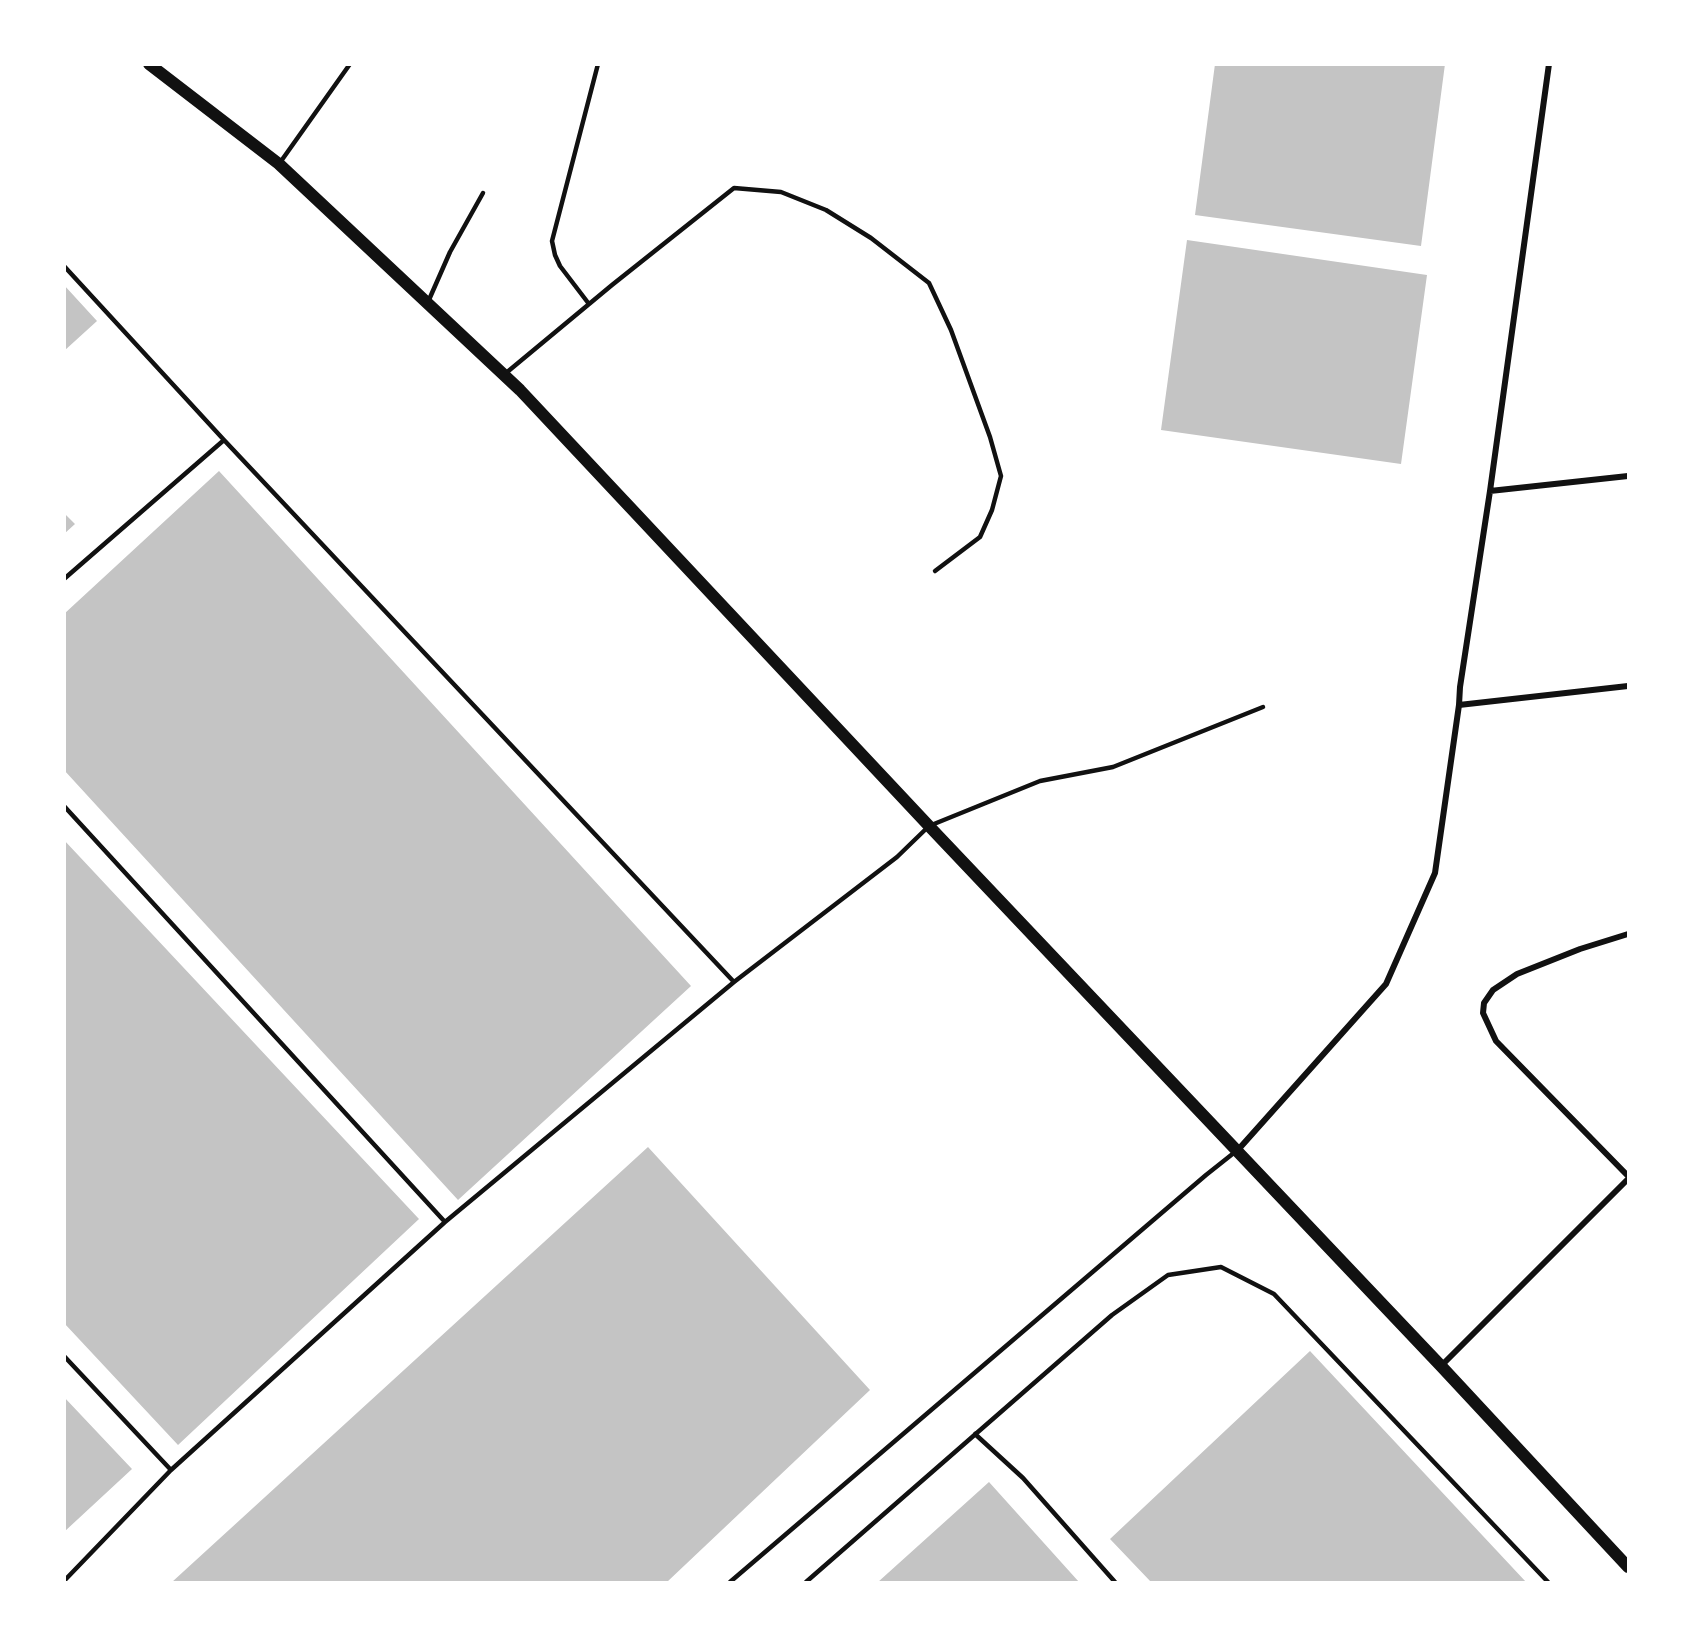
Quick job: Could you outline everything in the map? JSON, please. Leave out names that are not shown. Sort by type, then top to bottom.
[{"type":"main road","points":[[149,64],[279,164],[428,302],[528,399],[1629,1567]]},
{"type":"street","points":[[1237,1150],[1386,984],[1435,873],[1549,64]]},
{"type":"street","points":[[1490,491],[1629,476]]},
{"type":"street","points":[[1459,705],[1629,686]]},
{"type":"street","points":[[1441,1366],[1629,1178],[1496,1041],[1483,1013],[1484,1003],[1493,990],[1517,974],[1629,934]]},
{"type":"lane","points":[[279,164],[350,64]]},
{"type":"lane","points":[[589,304],[560,267],[552,241],[598,64]]},
{"type":"lane","points":[[504,375],[734,188],[781,192],[826,210],[871,238],[929,283],[951,330],[990,437],[1001,476],[992,510],[980,537],[935,571]]},
{"type":"lane","points":[[428,302],[450,252],[483,193]]},
{"type":"lane","points":[[64,266],[224,440],[734,982]]},
{"type":"lane","points":[[64,579],[224,440]]},
{"type":"lane","points":[[64,1581],[171,1470],[445,1222],[734,982],[897,857],[929,826],[1040,781],[1113,767],[1263,707]]},
{"type":"lane","points":[[64,806],[445,1222]]},
{"type":"lane","points":[[730,1582],[1237,1150]]},
{"type":"lane","points":[[806,1582],[1112,1315],[1168,1275],[1221,1267],[1274,1294],[1548,1582]]},
{"type":"lane","points":[[64,1356],[171,1470]]},
{"type":"lane","points":[[975,1434],[1023,1478],[1115,1582]]},
{"type":"building","points":[[1215,64],[1445,64],[1421,246],[1195,215]]},
{"type":"building","points":[[1187,240],[1427,275],[1401,464],[1161,430]]},
{"type":"building","points":[[64,285],[97,321],[64,351]]},
{"type":"building","points":[[219,471],[691,986],[458,1200],[64,770],[64,614]]},
{"type":"building","points":[[64,513],[75,524],[64,534]]},
{"type":"building","points":[[64,840],[419,1219],[178,1445],[64,1323]]},
{"type":"building","points":[[648,1147],[870,1390],[667,1582],[172,1582]]},
{"type":"building","points":[[1310,1351],[1526,1582],[1151,1582],[1110,1539]]},
{"type":"building","points":[[64,1397],[132,1469],[64,1532]]},
{"type":"building","points":[[989,1482],[1079,1582],[878,1582]]}]
